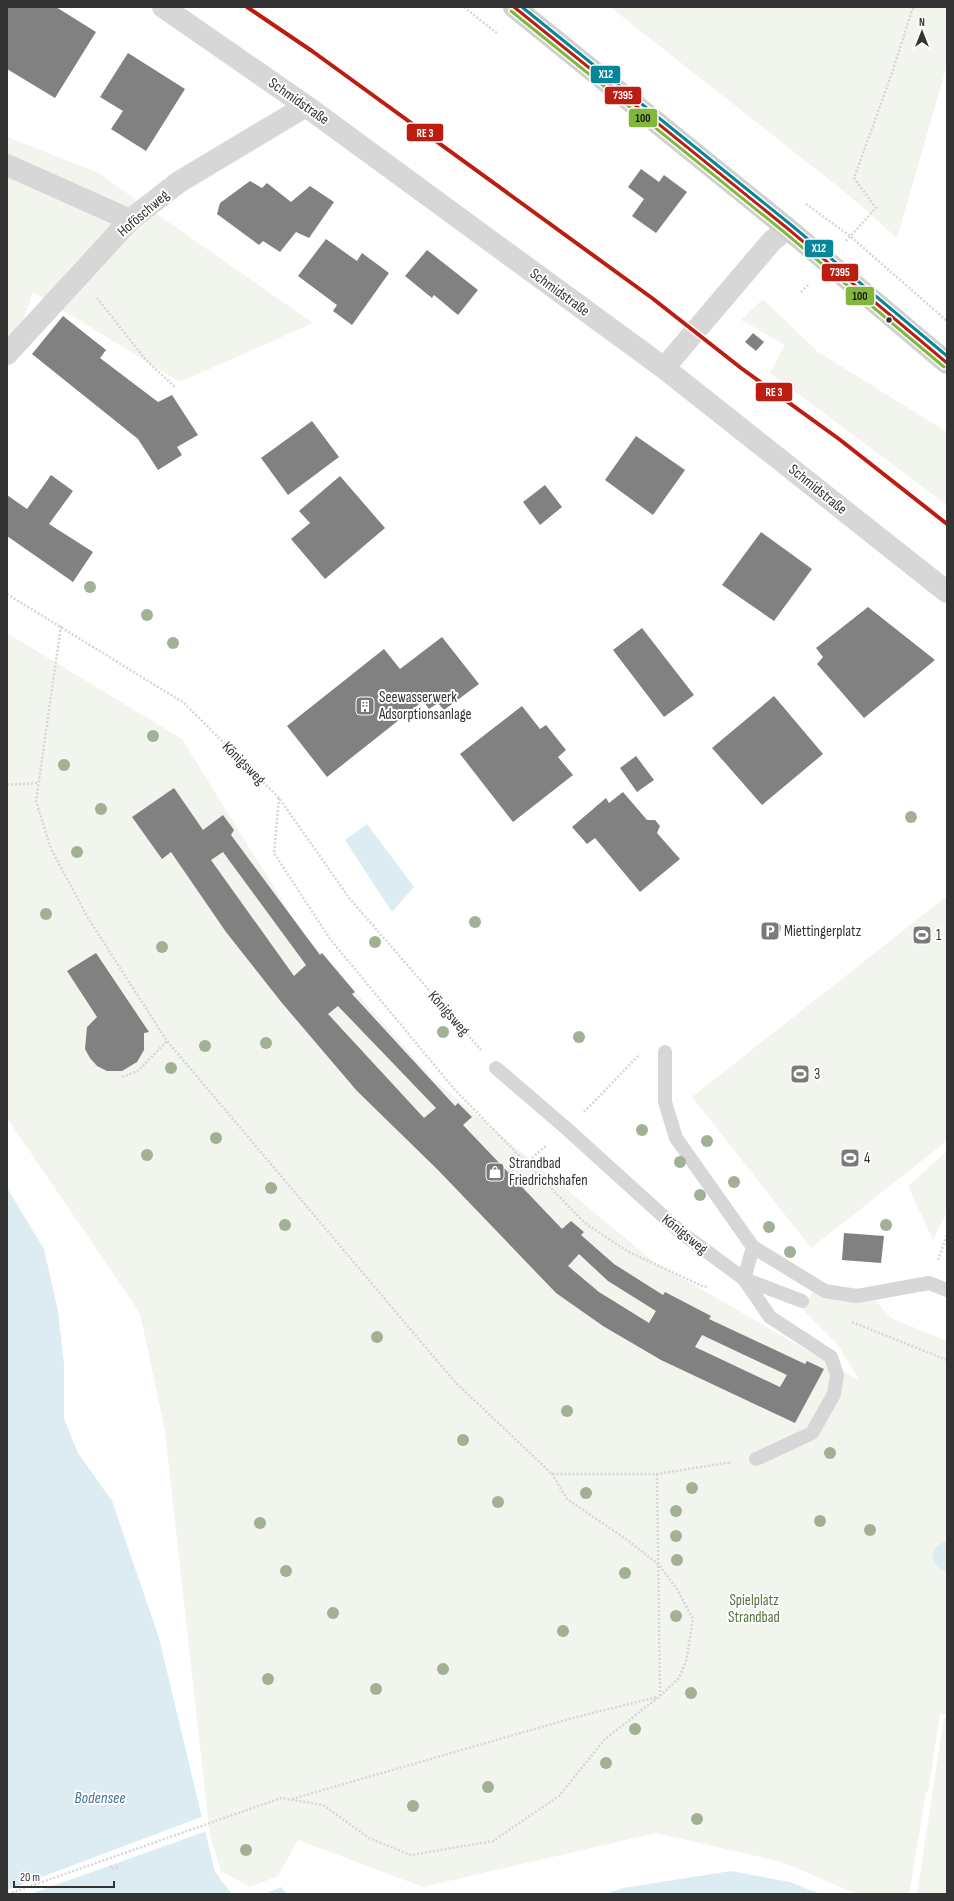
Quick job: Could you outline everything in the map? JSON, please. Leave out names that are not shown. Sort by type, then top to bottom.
[{"type":"main road","points":[[514,7],[787,228],[947,363]]},
{"type":"street","name":"Schmidstraße","points":[[163,7],[306,106],[664,368],[947,592]]},
{"type":"street","name":"Hoföschweg","points":[[7,354],[130,220],[179,182],[306,106]]},
{"type":"street","points":[[7,165],[130,220]]},
{"type":"street","points":[[664,368],[771,242],[787,228]]},
{"type":"lane","points":[[665,1052],[665,1102],[676,1138],[753,1247],[825,1291],[857,1296],[929,1283],[947,1290]]},
{"type":"lane","name":"Königsweg","points":[[496,1068],[567,1129],[683,1234],[739,1275],[802,1301]]},
{"type":"lane","points":[[753,1247],[739,1275],[770,1317],[831,1357],[837,1375],[834,1394],[812,1433],[756,1459]]},
{"type":"path","points":[[850,236],[876,208],[854,178],[892,76],[912,10],[915,7]]},
{"type":"path","points":[[79,275],[146,360],[176,388]]},
{"type":"path","name":"Königsweg","points":[[7,594],[184,703],[279,798],[350,899],[496,1068]]},
{"type":"path","points":[[8,1894],[281,1798],[323,1805],[369,1838],[411,1855],[493,1840],[559,1796],[605,1739],[660,1696],[678,1678],[686,1661],[693,1619],[677,1589],[659,1565],[626,1539],[567,1499],[552,1474],[455,1382],[167,1041],[88,918],[51,849],[36,801],[61,626]]},
{"type":"path","points":[[7,784],[38,783]]},
{"type":"path","points":[[279,798],[274,853],[330,939],[455,1090],[585,1223],[627,1251],[704,1287],[722,1283],[739,1275]]},
{"type":"path","points":[[122,1077],[138,1071],[167,1041]]},
{"type":"path","points":[[604,1091],[641,1053]]},
{"type":"path","points":[[845,1319],[947,1360]]},
{"type":"path","points":[[552,1474],[658,1474],[756,1459]]},
{"type":"path","points":[[658,1474],[660,1696]]},
{"type":"path","points":[[292,1799],[569,1719],[660,1696]]},
{"type":"path","points":[[110,1866],[112,1870],[118,1867]]},
{"type":"green space","points":[[610,7],[947,7],[947,65],[897,238],[845,192]]},
{"type":"green space","points":[[7,137],[98,173],[313,323],[180,382],[33,292],[7,368]]},
{"type":"green space","points":[[763,299],[818,352],[947,432],[947,505],[770,373],[785,345],[741,320]]},
{"type":"green space","name":"Strandbad Friedrichshafen","points":[[7,633],[182,739],[301,931],[433,1079],[654,1262],[860,1381],[837,1344],[801,1308],[813,1292],[875,1300],[891,1318],[947,1341],[947,1715],[940,1714],[928,1792],[926,1792],[909,1894],[857,1894],[782,1862],[656,1833],[423,1887],[298,1840],[278,1876],[250,1887],[221,1871],[210,1836],[165,1431],[140,1313],[7,1118]]},
{"type":"green space","points":[[947,896],[947,1141],[811,1248],[692,1097]]},
{"type":"green space","points":[[947,1151],[947,1211],[933,1240],[908,1186]]},
{"type":"green space","points":[[944,1717],[947,1717],[947,1894],[917,1894]]},
{"type":"water","points":[[367,824],[414,887],[392,912],[345,840]]},
{"type":"water","name":"Bodensee","points":[[7,1188],[44,1249],[58,1311],[64,1364],[64,1419],[78,1453],[112,1501],[159,1638],[215,1872],[231,1893],[234,1894],[7,1894]]},
{"type":"water","points":[[944,1542],[947,1542],[947,1572],[941,1570],[937,1566],[933,1558],[935,1549]]},
{"type":"water","points":[[731,1871],[790,1882],[820,1894],[605,1894],[623,1888]]},
{"type":"water","points":[[281,1887],[287,1894],[265,1894]]},
{"type":"pier","points":[[204,1816],[207,1831],[30,1894],[7,1894],[7,1890]]},
{"type":"building","points":[[7,7],[56,7],[96,32],[55,98],[7,69]]},
{"type":"building","points":[[128,53],[185,89],[146,151],[111,129],[123,111],[100,97]]},
{"type":"building","points":[[641,169],[659,182],[664,175],[687,192],[656,233],[632,216],[644,199],[628,187]]},
{"type":"building","points":[[250,181],[262,188],[267,183],[291,202],[310,186],[334,202],[309,238],[296,232],[280,252],[263,241],[259,245],[217,214],[220,203]]},
{"type":"building","points":[[326,239],[357,261],[362,253],[389,273],[352,325],[333,311],[337,305],[298,276]]},
{"type":"building","points":[[427,250],[478,290],[458,315],[434,295],[432,298],[405,276]]},
{"type":"building","points":[[63,316],[106,350],[100,358],[158,402],[172,395],[198,435],[177,447],[182,455],[158,470],[138,439],[32,354]]},
{"type":"building","points":[[753,333],[764,342],[756,351],[745,342]]},
{"type":"building","points":[[312,421],[339,457],[288,495],[261,458]]},
{"type":"building","points":[[636,436],[685,470],[653,515],[605,480]]},
{"type":"building","points":[[51,475],[73,491],[49,524],[93,552],[73,582],[7,536],[7,495],[27,509]]},
{"type":"building","points":[[340,476],[385,528],[325,579],[291,539],[310,523],[299,511]]},
{"type":"building","points":[[545,485],[562,507],[540,525],[523,502]]},
{"type":"building","points":[[761,532],[812,569],[774,621],[722,585]]},
{"type":"building","points":[[868,607],[935,660],[864,718],[817,664],[823,657],[816,648]]},
{"type":"building","points":[[642,628],[694,695],[664,717],[613,650]]},
{"type":"building","name":"Seewasserwerk Adsorptionsanlage","points":[[442,637],[479,684],[444,710],[438,703],[429,709],[423,701],[327,777],[287,726],[384,649],[400,669]]},
{"type":"building","points":[[774,696],[823,754],[762,805],[712,748]]},
{"type":"building","points":[[522,706],[540,729],[546,725],[566,750],[558,757],[573,775],[513,822],[460,754]]},
{"type":"building","points":[[636,756],[654,780],[637,792],[620,768]]},
{"type":"building","points":[[174,788],[203,830],[223,815],[234,830],[231,835],[320,955],[322,953],[355,992],[352,994],[455,1106],[458,1103],[472,1117],[463,1125],[562,1229],[571,1221],[584,1232],[581,1235],[614,1264],[663,1295],[665,1292],[711,1316],[709,1319],[805,1364],[807,1361],[824,1369],[795,1423],[661,1360],[603,1326],[556,1293],[437,1169],[357,1091],[282,1003],[226,932],[171,852],[162,859],[132,817]],"holes":[[[223,852],[306,965],[294,976],[211,860]],[[338,1006],[436,1108],[424,1118],[328,1014]],[[579,1254],[608,1281],[656,1311],[649,1323],[599,1292],[568,1266]],[[702,1335],[787,1375],[780,1387],[695,1347]]]},
{"type":"building","points":[[623,792],[647,820],[655,820],[660,826],[657,833],[680,859],[640,892],[595,838],[587,844],[572,827],[606,798],[609,803]]},
{"type":"building","points":[[96,953],[149,1032],[144,1033],[144,1050],[137,1062],[122,1071],[107,1071],[97,1066],[85,1049],[87,1027],[97,1017],[67,971]]},
{"type":"building","points":[[844,1233],[884,1236],[881,1263],[842,1260]]},
{"type":"transit line","points":[[247,7],[312,51],[652,298],[741,368],[839,439],[947,524]]},
{"type":"transit line","name":"7395","points":[[514,7],[787,228],[947,363]]},
{"type":"transit line","name":"X12","points":[[522,7],[790,224],[947,356]]},
{"type":"transit line","name":"100","points":[[511,11],[784,232],[944,367]]},
{"type":"place","name":"Seewasserwerk Adsorptionsanlage","points":[[365,706]]},
{"type":"place","name":"Miettingerplatz","points":[[770,931]]},
{"type":"place","name":"1","points":[[922,935]]},
{"type":"place","name":"3","points":[[800,1074]]},
{"type":"place","name":"4","points":[[850,1158]]},
{"type":"place","name":"Strandbad Friedrichshafen","points":[[495,1172]]},
{"type":"park label","name":"Spielplatz Strandbad","points":[[754,1608]]}]
